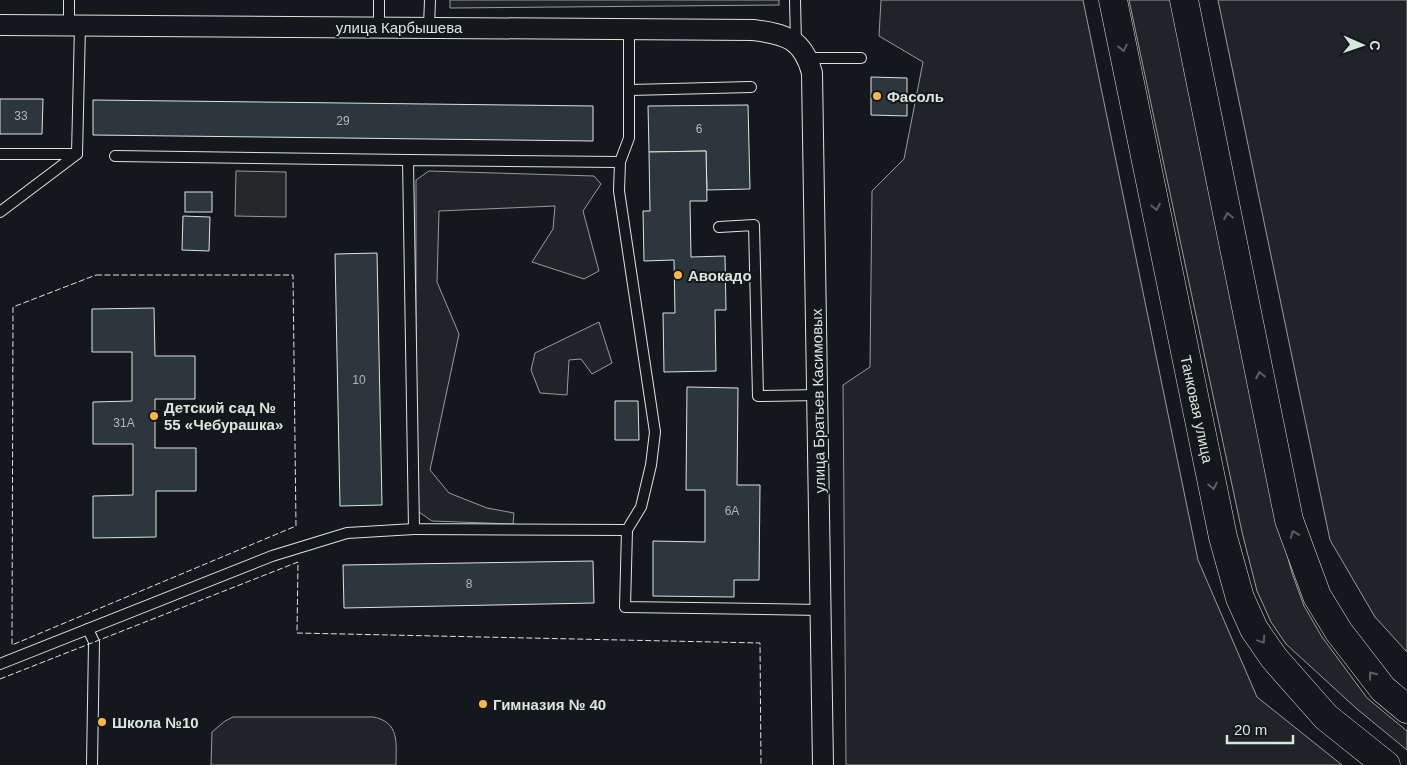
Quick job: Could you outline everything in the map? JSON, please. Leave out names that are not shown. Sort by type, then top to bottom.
[{"type":"main road","name":"Танковая улица","points":[[1113,0],[1223,537],[1240,598],[1254,629],[1274,658],[1326,717],[1386,765]]},
{"type":"main road","points":[[1184,0],[1289,520],[1316,596],[1334,625],[1382,689],[1407,708]]},
{"type":"street","name":"улица Карбышева","points":[[0,25],[429,26],[753,30],[771,32],[796,42]]},
{"type":"street","name":"улица Братьев Касимовых","points":[[796,42],[808,58],[812,73],[823,765]]},
{"type":"lane","points":[[69,0],[74,26],[77,154]]},
{"type":"lane","points":[[379,0],[379,26]]},
{"type":"lane","points":[[429,26],[430,0]]},
{"type":"lane","points":[[795,0],[796,42]]},
{"type":"lane","points":[[629,29],[629,138],[620,162],[619,191],[655,432],[651,465],[641,507],[627,530],[625,608],[822,610]]},
{"type":"lane","points":[[808,58],[861,58]]},
{"type":"lane","points":[[630,90],[751,87]]},
{"type":"lane","points":[[0,154],[77,154]]},
{"type":"lane","points":[[0,212],[77,154]]},
{"type":"lane","points":[[115,156],[620,162]]},
{"type":"lane","points":[[408,160],[414,530]]},
{"type":"lane","points":[[719,227],[754,225],[758,396],[818,395]]},
{"type":"lane","points":[[0,664],[272,556],[347,533],[414,530],[627,530]]},
{"type":"lane","points":[[88,629],[94,642],[92,765]]},
{"type":"shaded area","points":[[450,0],[779,0],[779,5],[450,8]]},
{"type":"shaded area","points":[[881,0],[1083,0],[1198,560],[1257,697],[1342,765],[846,765],[843,385],[870,367],[872,191],[904,159],[923,62],[879,36]]},
{"type":"shaded area","points":[[1129,0],[1171,0],[1278,521],[1292,573],[1304,606],[1322,637],[1367,698],[1407,731],[1407,750],[1357,709],[1286,644],[1271,622],[1257,591],[1242,532]]},
{"type":"shaded area","points":[[1218,0],[1407,0],[1407,652],[1375,617],[1330,540]]},
{"type":"shaded area","points":[[236,171],[286,172],[286,217],[235,216]]},
{"type":"shaded area","points":[[429,171],[594,176],[601,184],[583,211],[599,271],[584,279],[532,262],[553,229],[555,206],[439,211],[437,282],[459,334],[430,470],[449,493],[487,508],[514,513],[513,524],[432,521],[416,510],[416,180]]},
{"type":"shaded area","points":[[599,322],[612,363],[592,374],[581,359],[569,360],[567,395],[540,393],[531,370],[535,353]]},
{"type":"shaded area","points":[[233,717],[373,717],[388,724],[395,735],[396,765],[211,765],[212,732]]},
{"type":"building","points":[[871,77],[907,78],[907,116],[871,115]]},
{"type":"building","points":[[0,99],[43,99],[42,134],[0,134]]},
{"type":"building","points":[[93,100],[593,106],[593,141],[93,135]]},
{"type":"building","points":[[748,105],[750,189],[707,190],[706,151],[649,152],[648,106]]},
{"type":"building","points":[[706,151],[707,201],[690,201],[691,257],[725,256],[726,310],[715,310],[716,371],[664,372],[663,313],[675,313],[674,260],[644,261],[643,211],[650,211],[649,152]]},
{"type":"building","points":[[185,192],[212,192],[212,212],[185,212]]},
{"type":"building","points":[[183,216],[210,217],[209,251],[182,250]]},
{"type":"building","points":[[377,253],[382,505],[340,506],[335,254]]},
{"type":"building","points":[[154,308],[155,356],[195,356],[195,399],[155,399],[155,448],[196,448],[196,491],[156,491],[156,537],[93,538],[93,496],[133,495],[133,444],[93,444],[93,402],[132,401],[132,352],[92,352],[92,309]]},
{"type":"building","points":[[687,387],[738,388],[737,485],[760,485],[759,580],[734,580],[734,597],[653,596],[653,541],[705,542],[705,490],[686,490]]},
{"type":"building","points":[[615,401],[638,401],[639,440],[615,440]]},
{"type":"building","points":[[593,561],[594,603],[344,608],[343,565]]},
{"type":"fence","points":[[96,275],[293,275],[296,526],[12,645],[13,307],[96,275]]},
{"type":"fence","points":[[0,679],[298,562],[297,633],[760,643],[761,765]]},
{"type":"place","name":"Фасоль","points":[[877,96]]},
{"type":"place","name":"Авокадо","points":[[678,275]]},
{"type":"place","name":"Детский сад № 55 «Чебурашка»","points":[[154,416]]},
{"type":"place","name":"Гимназия № 40","points":[[483,704]]},
{"type":"place","name":"Школа №10","points":[[102,722]]}]
